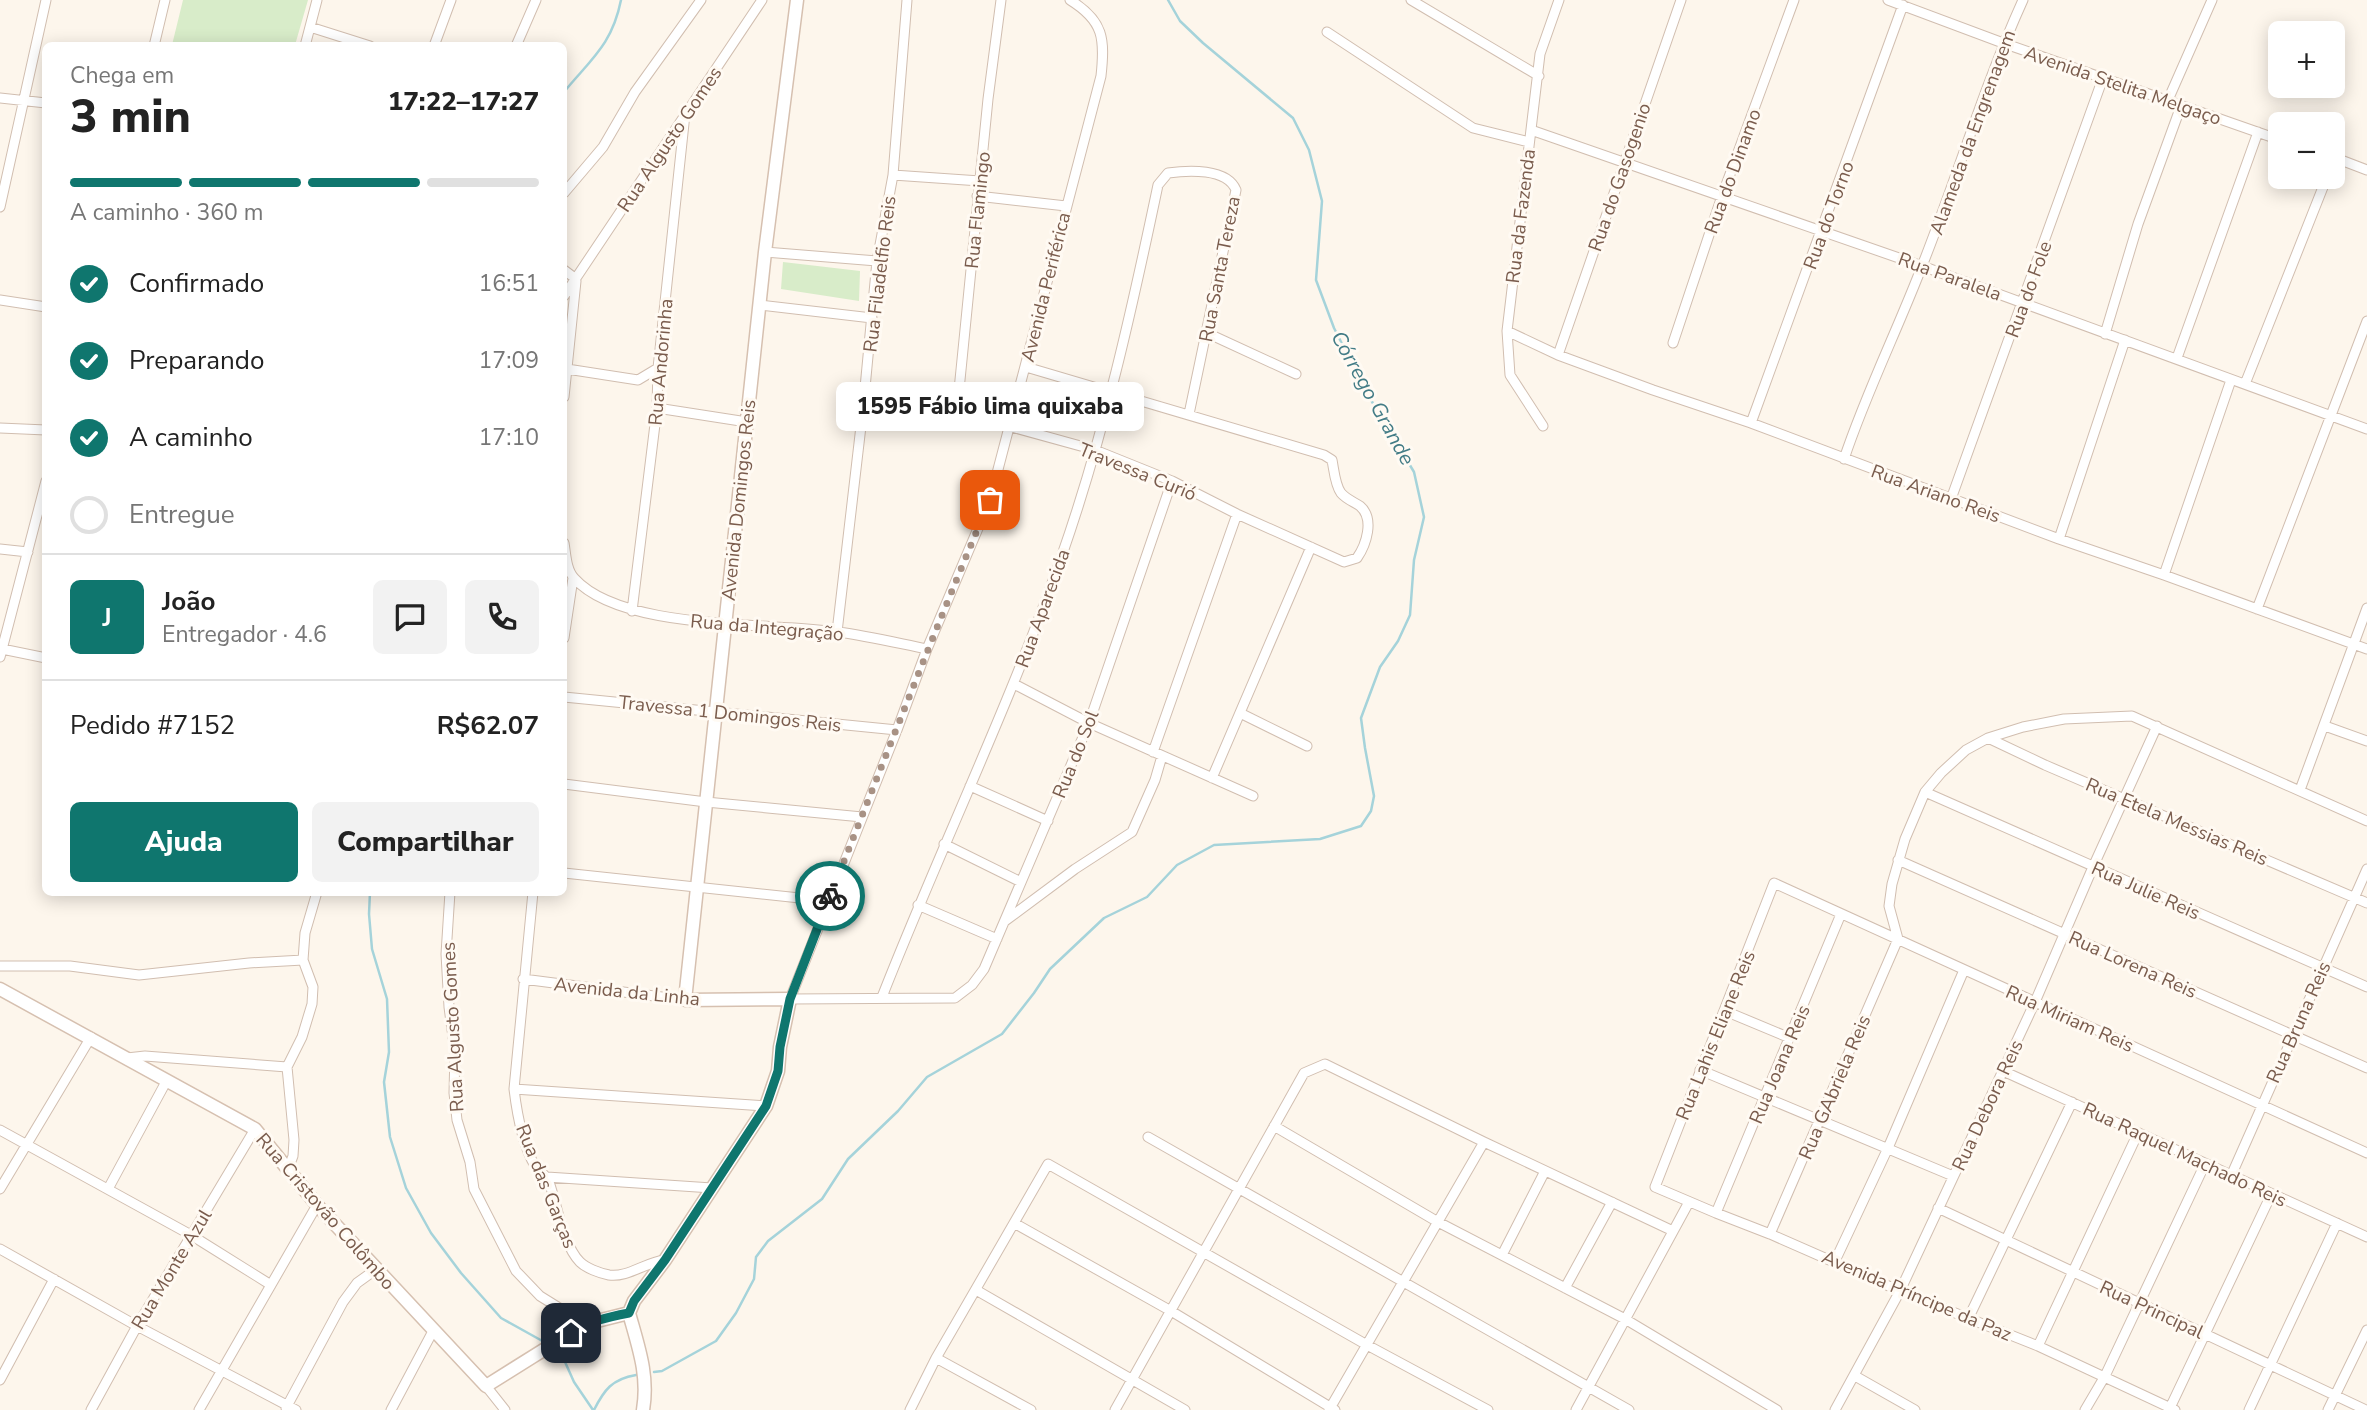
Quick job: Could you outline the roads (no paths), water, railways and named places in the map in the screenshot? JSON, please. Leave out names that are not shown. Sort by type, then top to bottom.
[{"type":"street","points":[[0,207],[46,0]]},
{"type":"street","points":[[155,42],[165,0]]},
{"type":"street","points":[[306,42],[317,0]]},
{"type":"street","points":[[435,42],[451,0]]},
{"type":"street","points":[[518,42],[536,0]]},
{"type":"street","points":[[567,189],[603,147],[635,92],[701,0]]},
{"type":"street","name":"Avenida Domingos Reis","points":[[685,1000],[765,252],[797,0]]},
{"type":"street","name":"Rua Filadelfio Reis","points":[[837,632],[877,261],[892,175],[907,0]]},
{"type":"street","name":"Rua Flamingo","points":[[956,419],[977,196],[1001,0]]},
{"type":"street","points":[[1070,0],[1084,3]]},
{"type":"street","points":[[1411,0],[1539,76]]},
{"type":"street","name":"Rua da Fazenda","points":[[1543,426],[1510,375],[1507,331],[1540,54],[1559,0]]},
{"type":"street","name":"Rua do Gasogenio","points":[[1558,355],[1681,0]]},
{"type":"street","name":"Rua do Dinamo","points":[[1673,343],[1794,0]]},
{"type":"street","name":"Avenida Stelita Melgaço","points":[[1888,0],[2268,136]]},
{"type":"street","name":"Alameda da Engrenagem","points":[[1844,459],[1868,390],[1923,266],[2003,43],[2023,0]]},
{"type":"street","points":[[2168,100],[2212,0]]},
{"type":"street","name":"Rua Algusto Gomes","points":[[567,292],[757,2]]},
{"type":"street","name":"Avenida Periférica","points":[[790,999],[927,649],[990,500],[1101,76],[1105,47],[1100,28],[1084,3]]},
{"type":"street","name":"Rua do Torno","points":[[1751,423],[1903,5]]},
{"type":"street","points":[[310,27],[357,42]]},
{"type":"street","points":[[1326,32],[1473,128],[1529,142]]},
{"type":"street","name":"Rua do Fole","points":[[1951,499],[2103,78]]},
{"type":"street","points":[[0,98],[42,102]]},
{"type":"street","points":[[2105,334],[2131,247],[2181,106]]},
{"type":"street","name":"Rua Andorinha","points":[[632,611],[657,408],[658,368],[685,114]]},
{"type":"street","name":"Rua Paralela","points":[[1531,130],[1923,266],[2367,429]]},
{"type":"street","points":[[2177,358],[2258,132]]},
{"type":"street","points":[[2345,162],[2367,170]]},
{"type":"street","name":"Rua Santa Tereza","points":[[1154,202],[1158,185],[1168,173],[1186,171],[1224,177],[1232,182],[1236,190],[1189,414]]},
{"type":"street","points":[[892,175],[980,181]]},
{"type":"street","points":[[2245,384],[2322,189]]},
{"type":"street","points":[[977,196],[1066,206]]},
{"type":"street","name":"Rua Aparecida","points":[[882,997],[918,905],[1014,684],[1063,554],[1112,391],[1154,202]]},
{"type":"street","points":[[765,252],[877,261]]},
{"type":"street","points":[[567,272],[576,279],[567,369],[638,380],[658,368]]},
{"type":"street","points":[[0,300],[42,306]]},
{"type":"street","points":[[760,305],[872,318]]},
{"type":"street","points":[[2257,609],[2367,321]]},
{"type":"street","name":"Rua Ariano Reis","points":[[1507,331],[1558,355],[2367,649]]},
{"type":"street","points":[[1207,333],[1296,374]]},
{"type":"street","points":[[2059,539],[2125,340]]},
{"type":"street","points":[[1026,367],[1189,414]]},
{"type":"street","points":[[2164,575],[2231,380]]},
{"type":"street","points":[[657,408],[747,422]]},
{"type":"street","name":"Travessa Curió","points":[[863,409],[1008,426],[1094,450],[1172,481],[1237,514],[1344,562],[1357,558],[1363,548],[1368,528],[1366,515],[1362,508],[1342,493],[1332,460],[1324,455],[1189,414]]},
{"type":"street","points":[[0,428],[42,430]]},
{"type":"street","name":"Rua do Sol","points":[[941,998],[955,998],[972,985],[984,970],[1089,723],[1172,481]]},
{"type":"street","points":[[42,496],[1,653],[42,658]]},
{"type":"street","points":[[1004,921],[1075,869],[1132,832],[1155,780],[1157,754],[1237,514]]},
{"type":"street","points":[[0,549],[27,552]]},
{"type":"street","points":[[1212,778],[1316,549]]},
{"type":"street","points":[[567,560],[573,578],[567,618]]},
{"type":"street","name":"Rua da Integração","points":[[573,578],[614,605],[632,611],[678,619],[837,632],[927,649]]},
{"type":"street","points":[[2300,790],[2367,608]]},
{"type":"street","points":[[1014,684],[1089,723],[1253,796]]},
{"type":"street","name":"Travessa 1 Domingos Reis","points":[[567,697],[897,730]]},
{"type":"street","points":[[1240,713],[1307,746]]},
{"type":"street","points":[[1898,939],[1889,906],[1898,860],[1914,814],[1925,792],[1941,773],[1966,750],[1988,738],[2064,719],[2132,716],[2367,821]]},
{"type":"street","name":"Rua Debora Reis","points":[[1835,1410],[1900,1291],[2035,1002],[2157,726]]},
{"type":"street","points":[[2325,726],[2367,741]]},
{"type":"street","name":"Rua Etela Messias Reis","points":[[1988,738],[2367,903]]},
{"type":"street","points":[[567,784],[706,802],[862,817]]},
{"type":"street","points":[[970,786],[1048,821]]},
{"type":"street","name":"Rua Julie Reis","points":[[1925,792],[2367,987]]},
{"type":"street","points":[[944,844],[1021,881]]},
{"type":"street","name":"Rua Lorena Reis","points":[[1898,860],[2367,1068]]},
{"type":"street","name":"Rua Bruna Reis","points":[[2231,1176],[2367,869]]},
{"type":"street","points":[[567,873],[828,901]]},
{"type":"street","name":"Rua Miriam Reis","points":[[1774,883],[2367,1153]]},
{"type":"street","name":"Rua Lahis Eliane Reis","points":[[1655,1187],[1774,883]]},
{"type":"street","points":[[288,1169],[293,1156],[294,1140],[287,1067],[302,1037],[312,1004],[313,987],[303,960],[305,933],[316,896]]},
{"type":"street","name":"Rua Algusto Gomes","points":[[450,896],[446,954],[455,1052],[454,1093],[457,1120],[470,1162],[474,1189],[516,1271],[540,1296],[585,1324]]},
{"type":"street","name":"Rua das Garças","points":[[533,896],[514,1088],[517,1113],[526,1143],[536,1168],[547,1177],[571,1249],[580,1263],[606,1275],[620,1275],[651,1262],[665,1260]]},
{"type":"street","points":[[918,905],[997,939]]},
{"type":"street","name":"Rua Joana Reis","points":[[1716,1213],[1841,914]]},
{"type":"street","name":"Rua GAbriela Reis","points":[[1770,1234],[1898,939]]},
{"type":"street","points":[[0,966],[70,966],[139,975],[276,960],[303,960]]},
{"type":"street","points":[[1835,1261],[1888,1148],[1964,970]]},
{"type":"street","name":"Avenida da Linha","points":[[523,979],[685,1000],[941,998]]},
{"type":"street","name":"Rua Cristovão Colômbo","points":[[0,989],[255,1129],[375,1270],[486,1386]]},
{"type":"street","points":[[643,1410],[645,1369],[629,1313],[634,1301],[665,1260],[766,1106],[778,1071],[790,999]]},
{"type":"street","points":[[1725,1011],[1790,1038]]},
{"type":"street","points":[[0,1189],[91,1037]]},
{"type":"street","points":[[127,1058],[145,1056],[287,1067]]},
{"type":"street","points":[[1115,1410],[1304,1073],[1325,1064],[1673,1231]]},
{"type":"street","points":[[1700,1070],[1953,1176]]},
{"type":"street","name":"Rua Raquel Machado Reis","points":[[2003,1071],[2367,1237]]},
{"type":"street","points":[[108,1189],[167,1080]]},
{"type":"street","points":[[514,1088],[766,1106]]},
{"type":"street","points":[[1969,1317],[2072,1102]]},
{"type":"street","points":[[1274,1126],[1438,1222],[1625,1319],[1777,1410]]},
{"type":"street","name":"Rua Monte Azul","points":[[91,1410],[137,1326],[255,1129]]},
{"type":"street","points":[[0,1130],[191,1236],[271,1285]]},
{"type":"street","points":[[2038,1346],[2138,1133]]},
{"type":"street","points":[[1148,1137],[1629,1410]]},
{"type":"street","points":[[1014,1223],[1171,1311],[1331,1409],[1484,1142]]},
{"type":"street","points":[[910,1410],[936,1358],[1048,1164],[1367,1345],[1488,1410]]},
{"type":"street","points":[[2085,1410],[2105,1376],[2205,1164]]},
{"type":"street","points":[[1502,1255],[1545,1171]]},
{"type":"street","points":[[547,1177],[712,1188]]},
{"type":"street","name":"Avenida Príncipe da Paz","points":[[1655,1187],[1835,1261],[1900,1291],[2038,1346],[2172,1409]]},
{"type":"street","points":[[2172,1409],[2204,1334],[2271,1195]]},
{"type":"street","points":[[1565,1288],[1612,1202]]},
{"type":"street","points":[[1576,1410],[1689,1202]]},
{"type":"street","points":[[200,1410],[317,1205]]},
{"type":"street","name":"Rua Principal","points":[[1938,1208],[2366,1410]]},
{"type":"street","points":[[2249,1410],[2337,1223]]},
{"type":"street","points":[[0,1249],[290,1408],[343,1302],[357,1283],[375,1270]]},
{"type":"street","points":[[0,1380],[54,1279]]},
{"type":"street","points":[[976,1290],[1185,1410]]},
{"type":"street","points":[[505,1410],[486,1386],[585,1324],[629,1313]]},
{"type":"street","points":[[391,1410],[433,1331]]},
{"type":"street","points":[[2328,1410],[2367,1331]]},
{"type":"street","points":[[936,1358],[1031,1410]]},
{"type":"street","points":[[1855,1376],[1915,1410]]},
{"type":"waterway","points":[[567,89],[606,40],[621,0]]},
{"type":"waterway","name":"Córrego Grande","points":[[654,1372],[662,1371],[716,1341],[736,1313],[754,1279],[756,1257],[768,1241],[822,1199],[848,1159],[898,1111],[927,1077],[1002,1034],[1050,969],[1104,918],[1147,897],[1177,865],[1214,845],[1320,839],[1361,826],[1371,811],[1374,796],[1361,718],[1380,667],[1398,641],[1410,615],[1414,560],[1424,517],[1414,472],[1368,395],[1334,328],[1316,280],[1322,201],[1309,150],[1293,118],[1203,43],[1180,21],[1168,0]]},
{"type":"waterway","points":[[370,896],[372,949],[387,999],[389,1052],[384,1082],[390,1137],[406,1188],[431,1233],[461,1273],[501,1318],[546,1343]]},
{"type":"waterway","points":[[555,1349],[561,1353],[574,1382],[593,1410]]},
{"type":"waterway","name":"Córrego Grande","points":[[594,1410],[610,1386],[621,1379],[636,1375]]},
{"type":"place","name":"1595 Fábio lima quixaba","points":[[990,500]]}]
